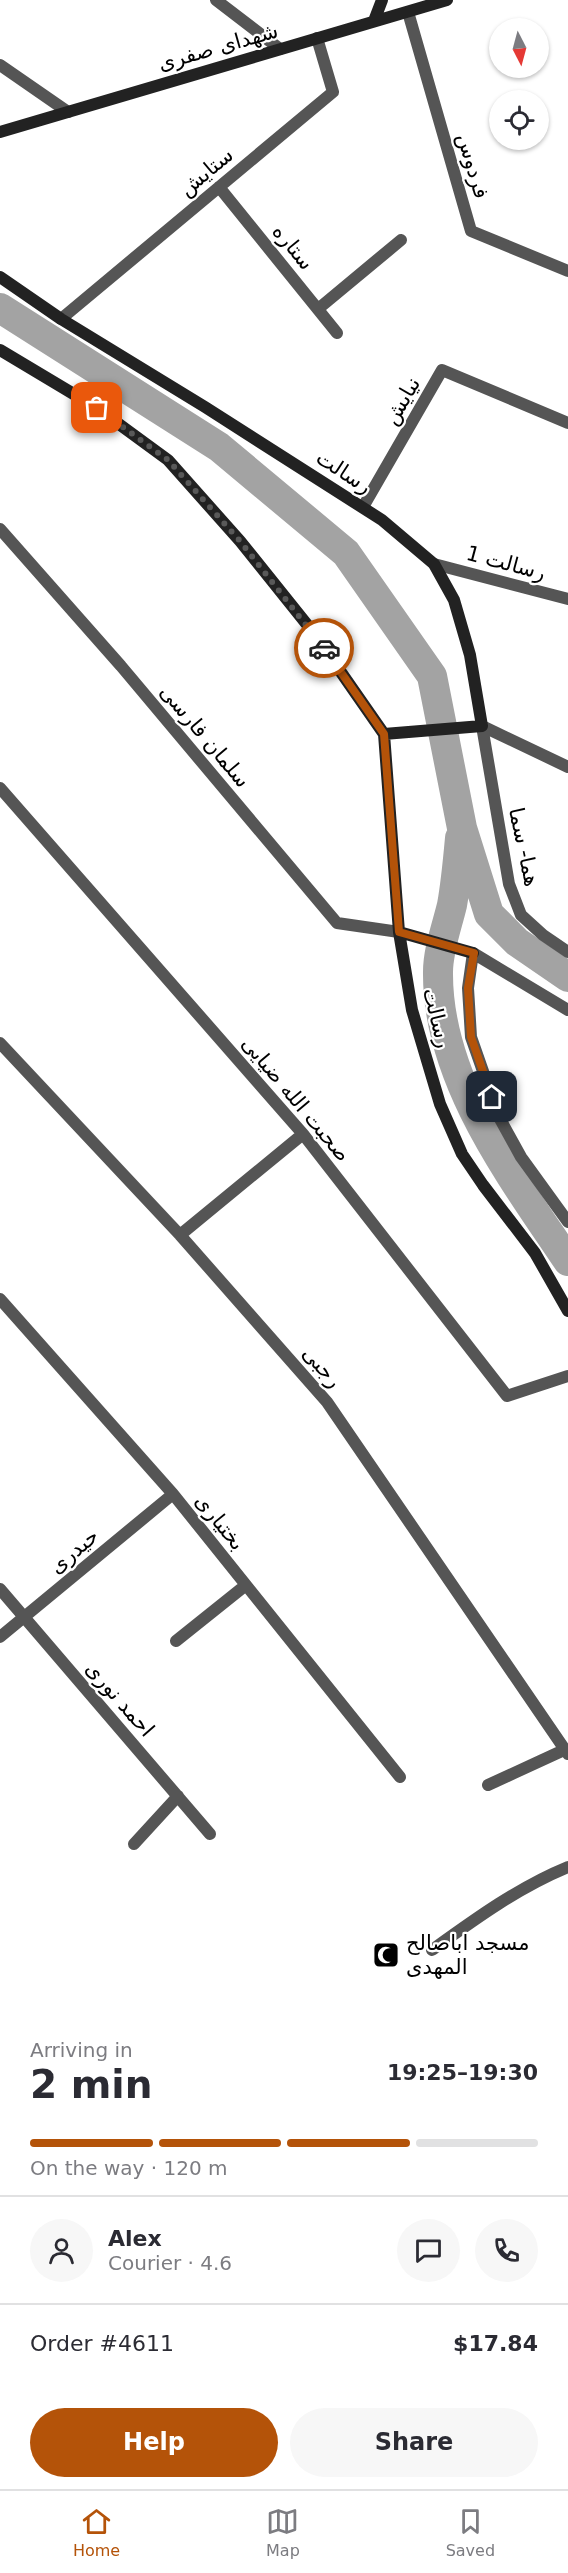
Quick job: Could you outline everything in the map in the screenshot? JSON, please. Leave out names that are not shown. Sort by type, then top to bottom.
[{"type":"street","points":[[216,0],[280,49]]},
{"type":"street","points":[[374,21],[382,0]]},
{"type":"street","name":"شهدای صفری","points":[[0,132],[447,0]]},
{"type":"street","name":"فردوس","points":[[408,12],[471,231],[568,271]]},
{"type":"street","name":"ستایش","points":[[61,319],[333,92],[317,38]]},
{"type":"street","points":[[0,65],[68,112]]},
{"type":"street","name":"ستاره","points":[[219,187],[337,333]]},
{"type":"street","points":[[318,309],[400,240]]},
{"type":"street","name":"رسالت","points":[[0,277],[61,319],[363,507],[434,564],[454,600],[470,655],[482,726]]},
{"type":"street","points":[[0,350],[97,408],[168,460],[240,541],[306,623],[384,734],[482,726],[568,767]]},
{"type":"street","name":"نیایش","points":[[363,507],[442,370],[568,424]]},
{"type":"street","name":"سلمان فارسی","points":[[0,529],[121,666],[337,923],[399,932]]},
{"type":"street","name":"رسالت 1","points":[[434,564],[568,599]]},
{"type":"street","name":"هما- سما","points":[[482,726],[508,884],[521,915],[543,935],[568,952]]},
{"type":"street","name":"رسالت","points":[[384,734],[399,932],[412,1010],[440,1104],[462,1154],[535,1253],[568,1311]]},
{"type":"street","name":"صحبت الله ضیایی","points":[[0,788],[303,1134],[507,1396],[568,1376]]},
{"type":"street","points":[[399,932],[474,953],[568,1010]]},
{"type":"street","points":[[474,953],[468,988],[471,1037],[496,1107],[521,1157],[568,1222]]},
{"type":"street","name":"رجبی","points":[[0,1043],[180,1235],[327,1402],[566,1752]]},
{"type":"street","points":[[180,1235],[303,1134]]},
{"type":"street","name":"بختیاری","points":[[0,1299],[173,1494],[400,1777]]},
{"type":"street","name":"حیدری","points":[[0,1637],[173,1494]]},
{"type":"street","points":[[177,1641],[246,1586]]},
{"type":"street","name":"احمد نوری","points":[[0,1589],[210,1834]]},
{"type":"street","points":[[488,1785],[566,1752]]},
{"type":"street","points":[[134,1844],[178,1796]]},
{"type":"street","points":[[432,1950],[493,1907],[551,1874],[568,1867]]},
{"type":"waterway","points":[[0,308],[219,447],[346,553],[432,676],[462,828],[489,914],[517,942],[568,977]]},
{"type":"waterway","points":[[460,838],[452,905],[438,964],[441,1012],[450,1050],[481,1125],[568,1261]]},
{"type":"way so far","points":[[97,408],[168,460],[240,541],[324,648]]},
{"type":"place","name":"مسجد اباصالح المهدی","points":[[386,1955]]},
{"type":"route","points":[[324,648],[384,734],[399,932],[474,953],[468,988],[471,1037],[492,1097]]}]
